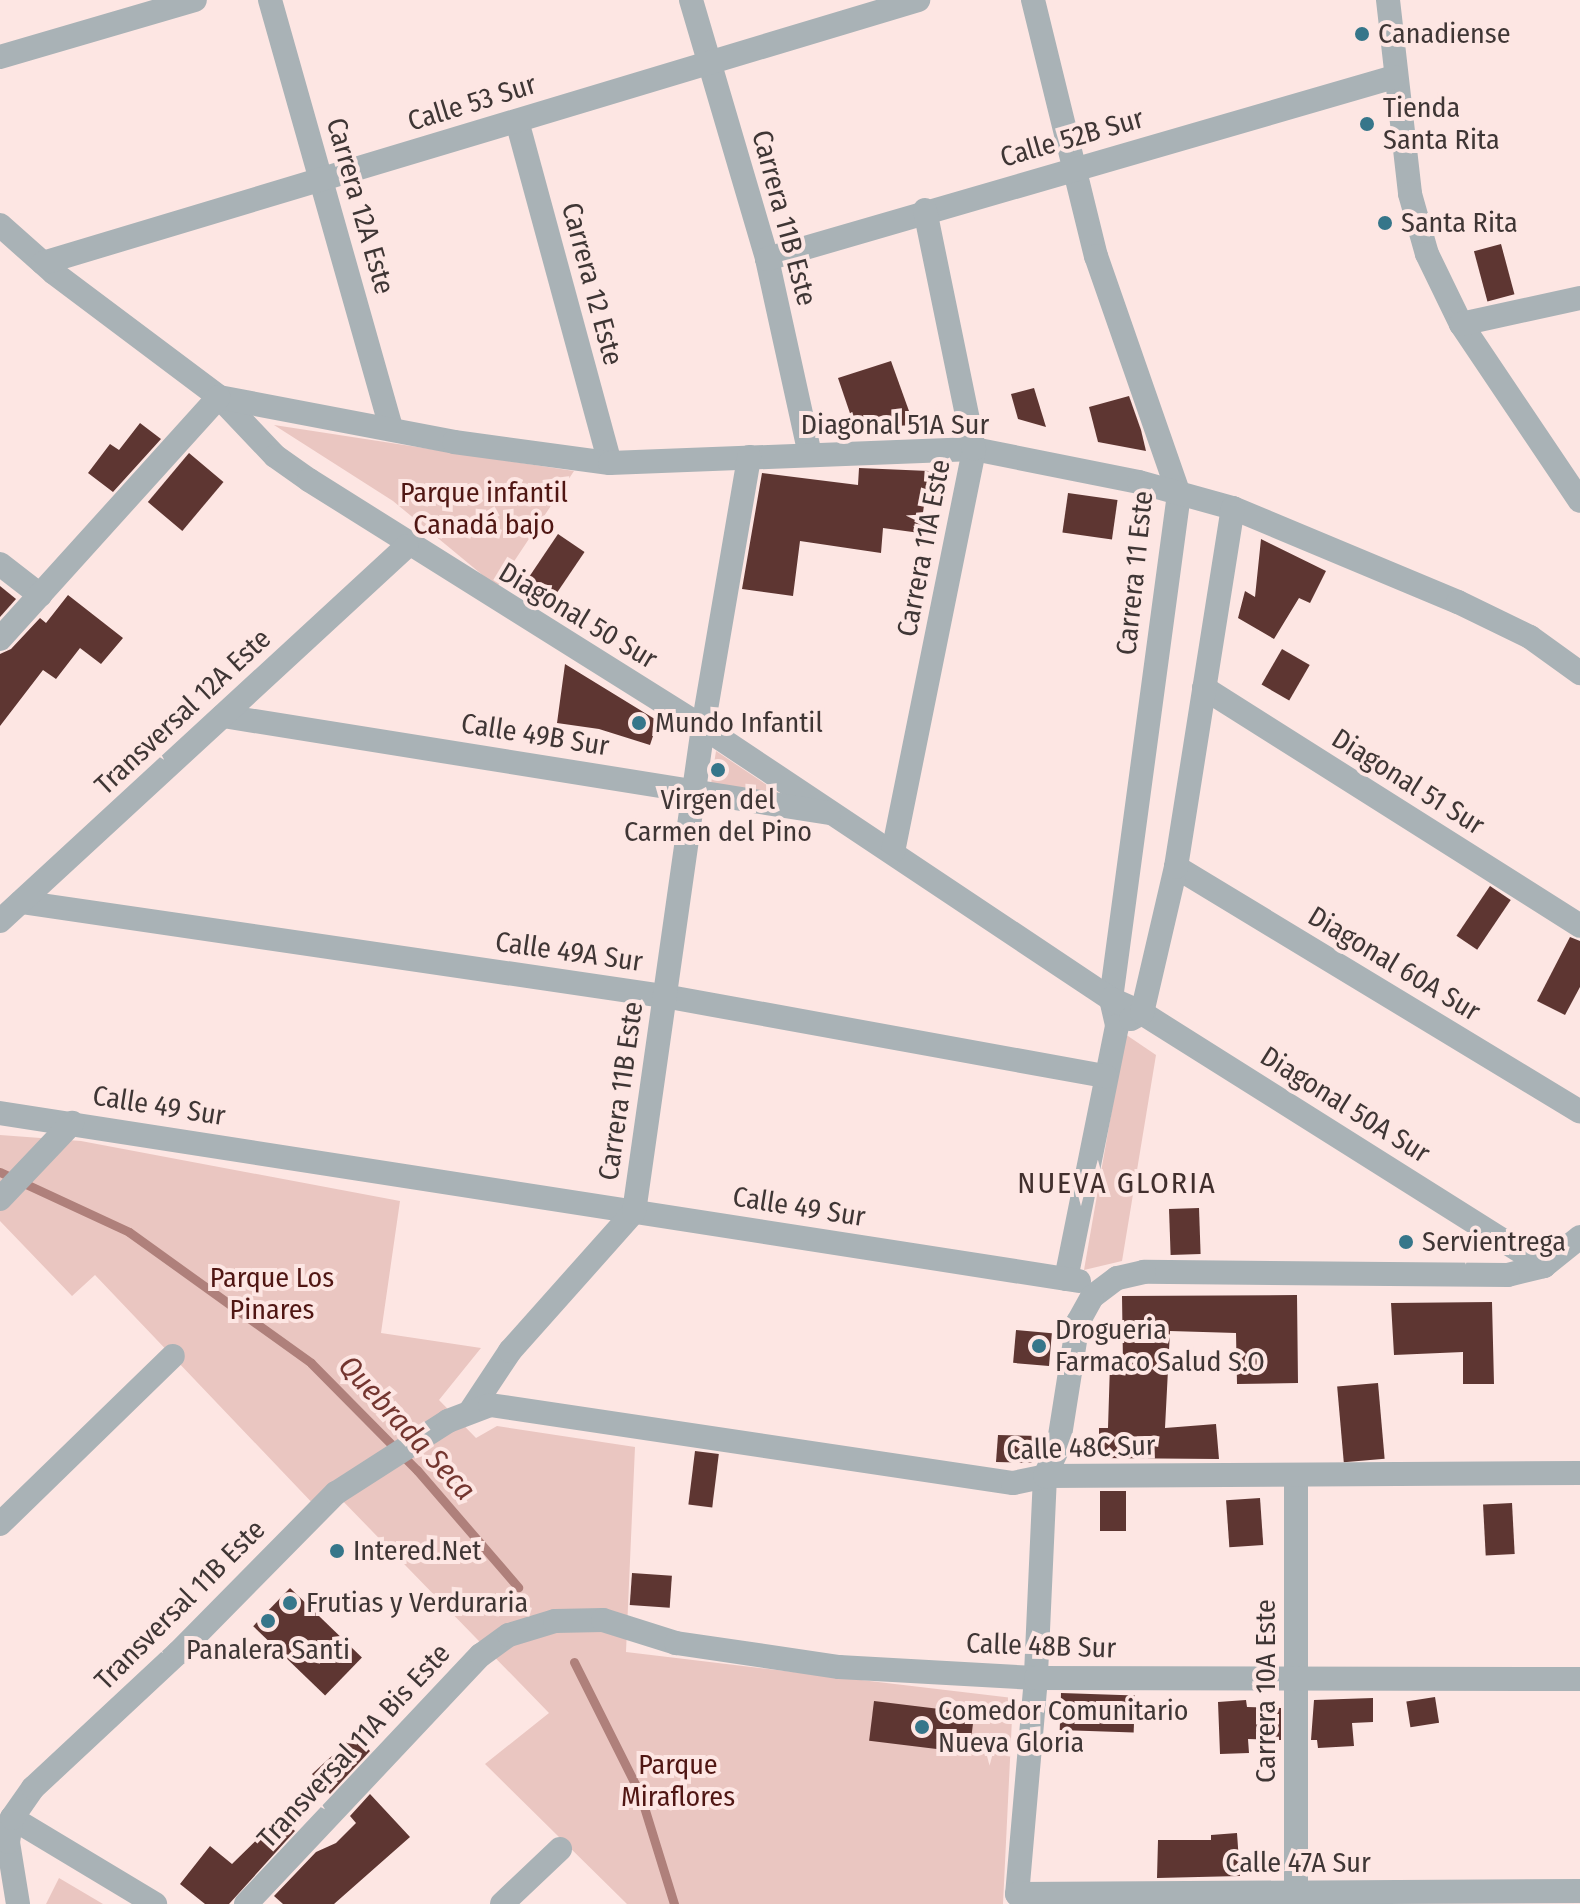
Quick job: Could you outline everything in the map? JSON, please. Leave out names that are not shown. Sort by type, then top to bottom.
[{"type":"street","points":[[0,57],[195,0]]},
{"type":"street","name":"Carrera 12A Este","points":[[270,0],[391,428]]},
{"type":"street","name":"Carrera 11B Este","points":[[691,0],[767,259],[810,454]]},
{"type":"street","name":"Calle 53 Sur","points":[[43,263],[918,0]]},
{"type":"street","name":"Carrera 11 Este","points":[[1033,0],[1096,256],[1179,494],[1111,999],[1117,1026],[1066,1279]]},
{"type":"street","points":[[1388,0],[1394,77],[1416,221],[1461,324],[1580,501]]},
{"type":"street","name":"Calle 52B Sur","points":[[767,259],[925,210],[1075,170],[1394,77]]},
{"type":"street","name":"Carrera 12 Este","points":[[517,121],[610,463]]},
{"type":"street","name":"Carrera 11A Este","points":[[893,852],[974,449],[925,210]]},
{"type":"street","name":"Diagonal 50 Sur","points":[[0,225],[43,263],[219,397],[275,456],[407,546],[703,727],[837,814],[1111,999]]},
{"type":"street","points":[[1461,324],[1580,298]]},
{"type":"street","points":[[0,639],[219,397]]},
{"type":"street","name":"Diagonal 51A Sur","points":[[219,397],[454,442],[610,463],[974,449],[1233,508],[1495,619],[1580,673]]},
{"type":"street","name":"Carrera 11B Este","points":[[634,1212],[703,727],[749,457]]},
{"type":"street","points":[[1117,1026],[1142,1013],[1176,867],[1233,508]]},
{"type":"street","name":"Transversal 12A Este","points":[[0,921],[407,546]]},
{"type":"street","points":[[0,564],[40,595]]},
{"type":"street","name":"Diagonal 51 Sur","points":[[1204,688],[1580,926]]},
{"type":"street","name":"Calle 49B Sur","points":[[223,716],[837,814]]},
{"type":"street","name":"Diagonal 60A Sur","points":[[1176,867],[1580,1112]]},
{"type":"street","name":"Calle 49A Sur","points":[[21,902],[664,996],[1106,1076]]},
{"type":"street","name":"Diagonal 50A Sur","points":[[1111,999],[1142,1013],[1544,1266]]},
{"type":"street","name":"Calle 49 Sur","points":[[0,1113],[1105,1286],[1144,1272],[1483,1277],[1544,1266],[1580,1237]]},
{"type":"street","points":[[4,1195],[72,1123]]},
{"type":"street","points":[[471,1410],[510,1351],[634,1212]]},
{"type":"street","points":[[1036,1678],[1045,1476],[1058,1448],[1078,1322],[1105,1286]]},
{"type":"street","points":[[0,1524],[173,1356]]},
{"type":"street","name":"Calle 48C Sur","points":[[448,1421],[471,1410],[506,1404],[1003,1482],[1045,1476],[1296,1478],[1580,1473]]},
{"type":"street","name":"Transversal 11B Este","points":[[7,1833],[33,1788],[352,1480],[448,1421]]},
{"type":"street","name":"Carrera 10A Este","points":[[1296,1478],[1296,1899]]},
{"type":"street","name":"Calle 48B Sur","points":[[509,1635],[555,1621],[603,1620],[676,1643],[839,1667],[1036,1678],[1580,1679]]},
{"type":"street","name":"Transversal 11A Bis Este","points":[[246,1904],[481,1655],[509,1635]]},
{"type":"street","name":"Calle 47A Sur","points":[[1036,1678],[1017,1894],[1296,1899],[1580,1891]]},
{"type":"street","points":[[7,1833],[18,1904]]},
{"type":"street","points":[[7,1833],[155,1904]]},
{"type":"street","points":[[502,1904],[560,1849]]},
{"type":"green space","name":"Parque infantil Canadá bajo","points":[[274,425],[574,471],[497,587],[393,501]]},
{"type":"green space","points":[[716,751],[782,795],[711,784]]},
{"type":"green space","points":[[1125,1034],[1156,1055],[1122,1261],[1084,1270]]},
{"type":"green space","points":[[0,1135],[81,1141],[400,1201],[381,1333],[481,1348],[439,1400],[476,1438],[497,1426],[635,1447],[626,1652],[1013,1698],[1003,1904],[627,1904],[485,1764],[549,1713],[336,1494],[318,1509],[95,1275],[72,1296],[0,1221]]},
{"type":"green space","points":[[59,1878],[103,1904],[46,1904]]},
{"type":"building","points":[[1501,244],[1514,294],[1487,301],[1474,251]]},
{"type":"building","points":[[891,361],[914,425],[855,428],[838,378]]},
{"type":"building","points":[[1034,388],[1046,427],[1018,419],[1011,394]]},
{"type":"building","points":[[1129,396],[1146,451],[1098,442],[1089,407]]},
{"type":"building","points":[[140,423],[161,439],[113,492],[88,473],[110,444],[119,450]]},
{"type":"building","points":[[189,453],[223,482],[182,531],[148,502]]},
{"type":"building","points":[[859,468],[929,471],[920,533],[883,528],[881,553],[800,541],[793,596],[742,589],[762,473],[858,485]]},
{"type":"building","points":[[1068,493],[1118,500],[1112,540],[1062,533]]},
{"type":"building","points":[[558,534],[585,552],[552,601],[525,583]]},
{"type":"building","points":[[1261,539],[1326,571],[1310,603],[1299,598],[1274,639],[1238,618],[1245,591],[1255,597]]},
{"type":"building","points":[[0,586],[16,599],[0,617]]},
{"type":"building","points":[[68,595],[123,638],[101,664],[80,648],[56,679],[43,670],[0,726],[0,654],[11,649],[40,618],[46,623]]},
{"type":"building","points":[[1282,649],[1310,665],[1289,701],[1262,685]]},
{"type":"building","points":[[565,664],[658,721],[650,745],[599,729],[557,723]]},
{"type":"building","points":[[1490,886],[1511,900],[1477,950],[1456,936]]},
{"type":"building","points":[[1570,937],[1580,941],[1580,987],[1565,1015],[1537,1001]]},
{"type":"building","points":[[1199,1208],[1201,1254],[1171,1255],[1169,1209]]},
{"type":"building","points":[[1297,1295],[1298,1383],[1237,1384],[1236,1333],[1170,1331],[1165,1428],[1216,1424],[1219,1459],[1099,1458],[1099,1428],[1108,1428],[1110,1364],[1123,1365],[1122,1296]]},
{"type":"building","points":[[1492,1302],[1494,1384],[1463,1384],[1463,1352],[1394,1355],[1391,1303]]},
{"type":"building","points":[[1016,1330],[1052,1333],[1049,1366],[1013,1363]]},
{"type":"building","points":[[1378,1383],[1385,1459],[1344,1462],[1337,1387]]},
{"type":"building","points":[[998,1435],[1041,1436],[1035,1463],[996,1462]]},
{"type":"building","points":[[695,1451],[719,1454],[712,1508],[688,1505]]},
{"type":"building","points":[[1100,1491],[1126,1491],[1126,1531],[1100,1531]]},
{"type":"building","points":[[1260,1498],[1263,1545],[1229,1547],[1226,1500]]},
{"type":"building","points":[[1512,1503],[1515,1554],[1486,1555],[1483,1505]]},
{"type":"building","points":[[632,1573],[672,1576],[670,1608],[630,1605]]},
{"type":"building","points":[[290,1588],[362,1657],[325,1696],[253,1626]]},
{"type":"building","points":[[1061,1693],[1135,1696],[1134,1733],[1060,1730]]},
{"type":"building","points":[[1435,1697],[1439,1723],[1410,1727],[1406,1702]]},
{"type":"building","points":[[1373,1698],[1373,1722],[1352,1723],[1354,1746],[1318,1748],[1317,1740],[1311,1740],[1314,1700]]},
{"type":"building","points":[[1246,1700],[1247,1707],[1281,1708],[1281,1740],[1248,1739],[1249,1753],[1220,1754],[1218,1702]]},
{"type":"building","name":"Comedor Comunitario Nueva Gloria","points":[[874,1701],[974,1713],[969,1753],[869,1741]]},
{"type":"building","points":[[355,1735],[370,1751],[330,1794],[312,1774]]},
{"type":"building","points":[[370,1794],[410,1837],[334,1904],[283,1904],[274,1896],[316,1852],[336,1843],[356,1823],[350,1816]]},
{"type":"building","points":[[280,1817],[295,1831],[229,1904],[205,1904],[180,1884],[210,1846],[232,1864]]},
{"type":"building","points":[[1237,1833],[1240,1876],[1157,1878],[1158,1840],[1211,1840],[1211,1835]]},
{"type":"waterway","name":"Quebrada Seca","points":[[0,1172],[129,1232],[311,1363],[417,1470],[518,1587]]},
{"type":"waterway","name":"Quebrada Seca","points":[[574,1662],[640,1794],[674,1904]]},
{"type":"place","name":"Canadiense","points":[[1362,34]]},
{"type":"place","name":"Tienda Santa Rita","points":[[1367,124]]},
{"type":"place","name":"Santa Rita","points":[[1385,223]]},
{"type":"place","name":"Mundo Infantil","points":[[639,723]]},
{"type":"place","name":"Virgen del Carmen del Pino","points":[[718,770]]},
{"type":"place","name":"Servientrega","points":[[1406,1242]]},
{"type":"place","name":"Drogueria Farmaco Salud S.O","points":[[1039,1346]]},
{"type":"place","name":"Intered.Net","points":[[337,1551]]},
{"type":"place","name":"Frutias y Verduraria","points":[[290,1603]]},
{"type":"place","name":"Panalera Santi","points":[[268,1621]]},
{"type":"place","name":"Comedor Comunitario Nueva Gloria","points":[[922,1727]]},
{"type":"district","name":"NUEVA GLORIA","points":[[1117,1183]]},
{"type":"park label","name":"Parque Los Pinares","points":[[272,1294]]},
{"type":"park label","name":"Parque Miraflores","points":[[678,1781]]}]
